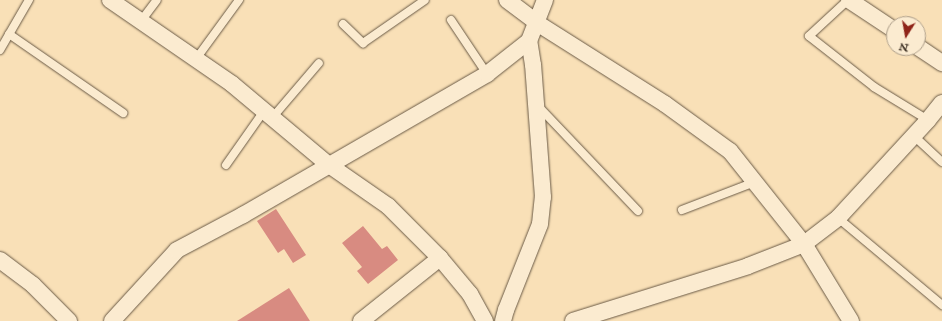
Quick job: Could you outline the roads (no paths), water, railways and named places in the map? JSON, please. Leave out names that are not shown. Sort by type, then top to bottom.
[{"type":"street","points":[[110,0],[142,20],[232,84],[329,166],[388,206],[440,258],[470,294],[485,321]]},
{"type":"street","points":[[507,0],[536,23],[716,140],[730,151],[804,244],[851,321]]},
{"type":"street","points":[[503,321],[540,224],[543,197],[529,41],[545,0]]},
{"type":"street","points":[[849,0],[886,25]]},
{"type":"street","points":[[112,321],[177,250],[243,215],[487,74],[529,41]]},
{"type":"street","points":[[926,52],[942,63]]},
{"type":"street","points":[[573,321],[748,266],[804,244],[838,218],[914,136],[942,103]]},
{"type":"street","points":[[360,321],[440,258]]},
{"type":"street","points":[[0,260],[33,285],[70,321]]},
{"type":"lane","points":[[0,50],[29,0]]},
{"type":"lane","points":[[142,20],[157,0]]},
{"type":"lane","points":[[196,59],[239,0]]},
{"type":"lane","points":[[343,24],[363,43],[425,0]]},
{"type":"lane","points":[[849,0],[809,36],[874,87],[928,120]]},
{"type":"lane","points":[[451,20],[487,74]]},
{"type":"lane","points":[[9,34],[123,113]]},
{"type":"lane","points":[[226,165],[268,115],[319,63]]},
{"type":"lane","points":[[535,103],[638,211]]},
{"type":"lane","points":[[914,136],[942,162]]},
{"type":"lane","points":[[682,210],[755,182]]},
{"type":"lane","points":[[838,218],[942,305]]}]
